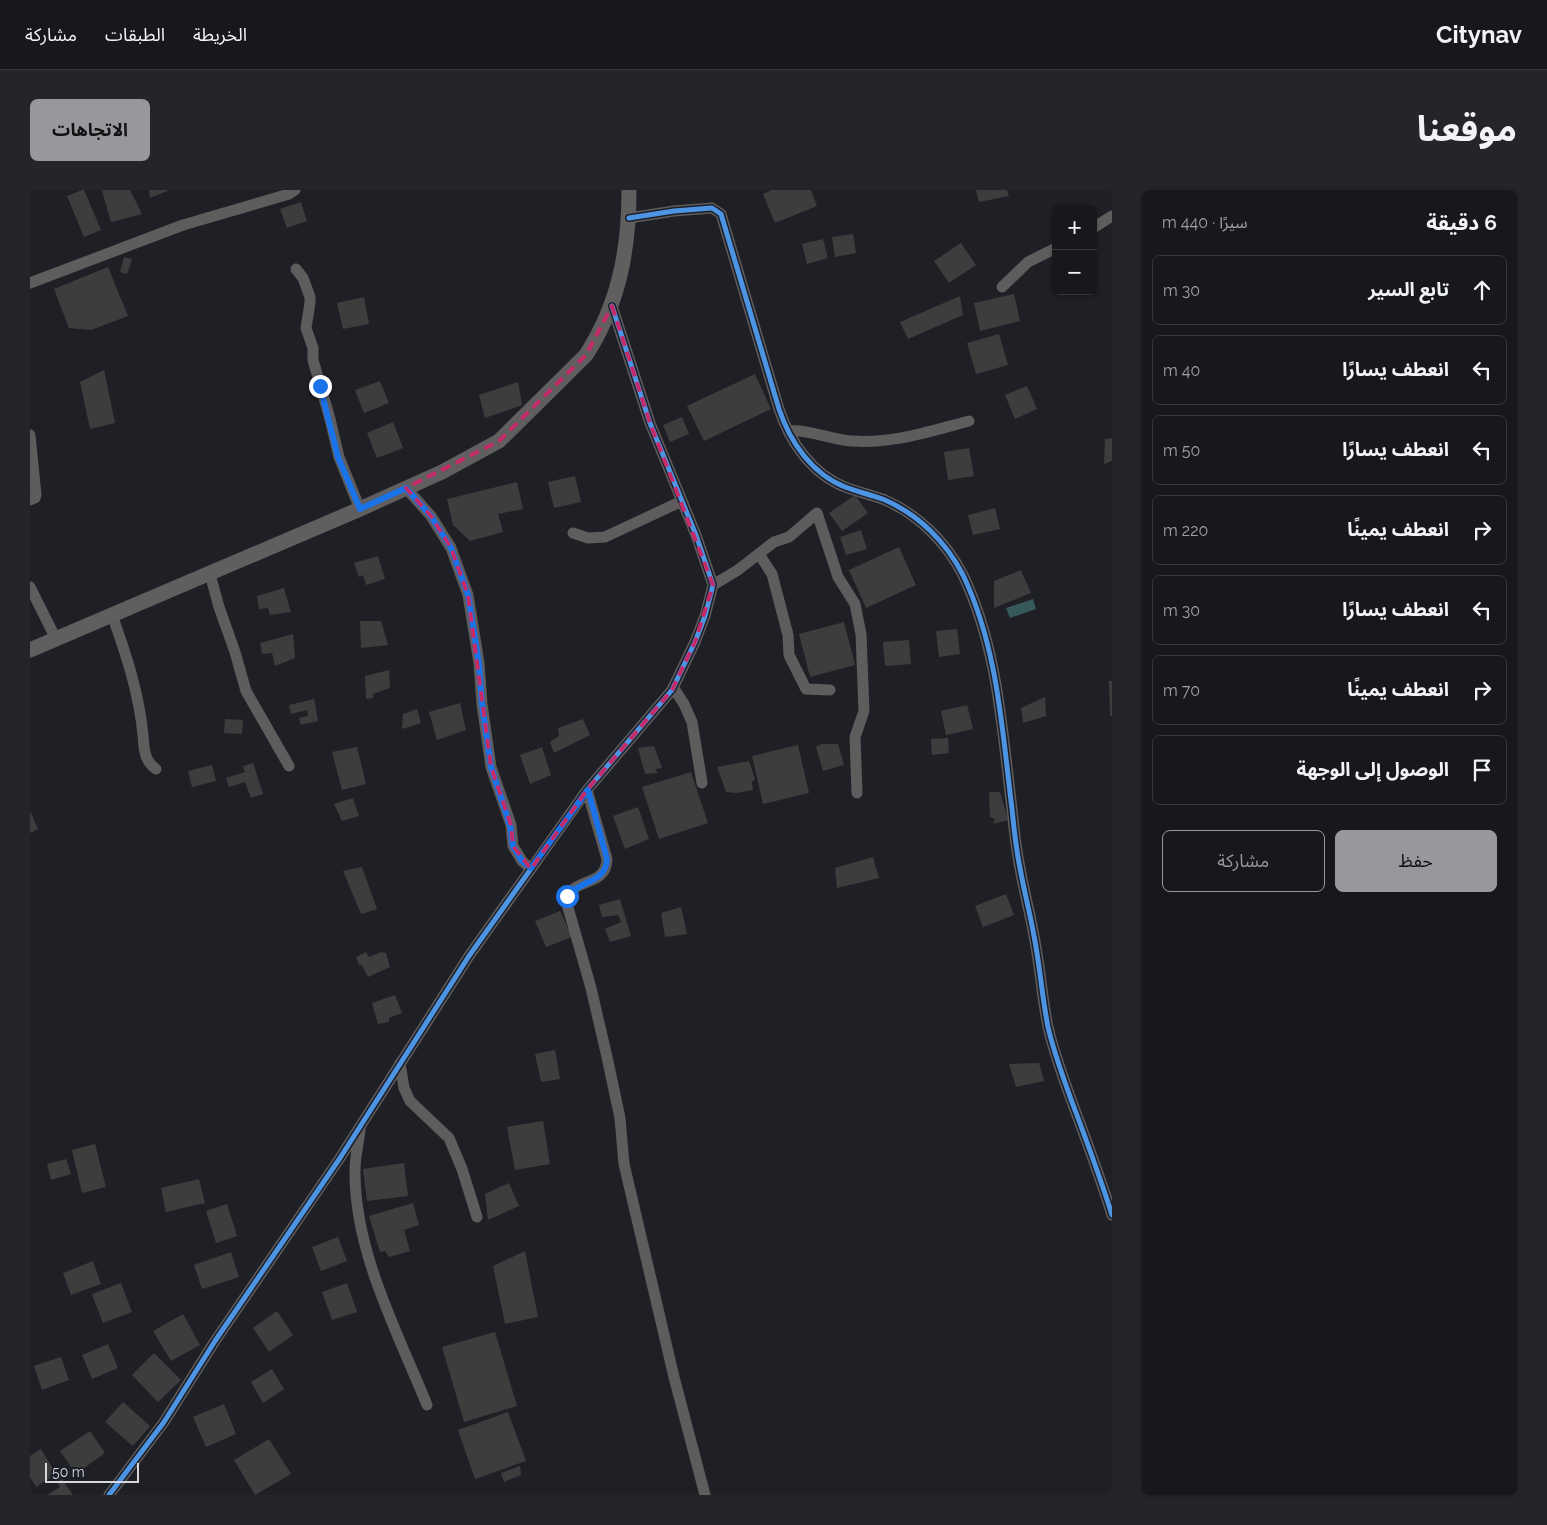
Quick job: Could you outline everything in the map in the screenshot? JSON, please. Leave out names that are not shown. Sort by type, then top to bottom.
[{"type":"street","points":[[30,283],[175,228],[289,194],[295,190]]},
{"type":"street","points":[[30,650],[360,509],[442,472],[499,441],[586,355],[596,340],[612,306],[624,262],[630,190]]},
{"type":"street","points":[[629,218],[674,210],[712,208],[717,210],[720,214],[779,409],[788,431],[808,460],[830,479],[844,487],[885,500],[920,521],[950,553],[962,575],[976,605],[992,663],[1016,846],[1034,936],[1048,1028],[1057,1059],[1102,1182],[1112,1215]]},
{"type":"street","points":[[1097,225],[1112,216]]},
{"type":"street","points":[[1002,287],[1028,262],[1052,250]]},
{"type":"street","points":[[296,268],[303,278],[310,297],[306,328],[313,348],[313,360],[338,457],[360,509]]},
{"type":"street","points":[[109,1495],[164,1422],[215,1340],[334,1166],[469,956],[588,790],[673,687],[702,625],[712,595],[713,585],[696,535],[650,423],[612,306]]},
{"type":"street","points":[[788,431],[801,431],[851,441],[886,441],[922,435],[969,421]]},
{"type":"street","points":[[30,435],[36,495],[35,498],[30,500]]},
{"type":"street","points":[[406,488],[431,516],[451,548],[468,595],[479,664],[482,704],[491,767],[510,825],[513,846],[522,861],[531,868]]},
{"type":"street","points":[[573,533],[588,538],[605,537],[682,501]]},
{"type":"street","points":[[713,585],[738,570],[774,542],[789,537],[817,513],[838,577],[854,604],[861,634],[864,710],[855,737],[857,793]]},
{"type":"street","points":[[759,554],[772,574],[788,635],[788,655],[806,689],[830,690]]},
{"type":"street","points":[[210,574],[246,691],[288,766]]},
{"type":"street","points":[[30,588],[56,639]]},
{"type":"street","points":[[112,615],[135,688],[142,722],[145,754],[150,764],[156,769]]},
{"type":"street","points":[[673,687],[684,704],[692,722],[702,783]]},
{"type":"street","points":[[588,790],[607,859],[606,868],[602,875],[574,888],[567,896],[567,904],[591,988],[620,1118],[624,1164],[672,1367],[705,1495]]},
{"type":"street","points":[[400,1063],[404,1088],[410,1101],[449,1138],[462,1169],[477,1217]]},
{"type":"street","points":[[361,1124],[355,1169],[356,1198],[366,1246],[384,1304],[426,1405]]},
{"type":"highlighted area","points":[[612,306],[650,423],[713,585],[695,642],[672,690],[587,790],[531,869],[513,846],[511,825],[491,767],[468,595],[451,548],[431,516],[406,488],[499,441],[586,355]]},
{"type":"water","points":[[1033,599],[1036,609],[1010,618],[1006,608]]},
{"type":"building","points":[[84,190],[101,230],[84,237],[67,196]]},
{"type":"building","points":[[103,190],[130,190],[142,214],[111,222]]},
{"type":"building","points":[[149,190],[170,190],[150,198]]},
{"type":"building","points":[[772,190],[811,190],[817,206],[775,223],[763,194]]},
{"type":"building","points":[[976,190],[1007,190],[1009,196],[979,202]]},
{"type":"building","points":[[301,202],[307,221],[287,228],[280,209]]},
{"type":"building","points":[[853,234],[856,253],[835,257],[832,237]]},
{"type":"building","points":[[823,239],[828,258],[807,264],[802,244]]},
{"type":"building","points":[[961,243],[976,265],[949,283],[934,261]]},
{"type":"building","points":[[124,257],[132,259],[127,274],[120,272]]},
{"type":"building","points":[[108,267],[128,316],[91,330],[69,328],[54,289]]},
{"type":"building","points":[[1014,294],[1020,321],[980,331],[974,303]]},
{"type":"building","points":[[960,296],[963,315],[908,339],[900,322]]},
{"type":"building","points":[[364,297],[369,324],[343,329],[337,303]]},
{"type":"building","points":[[999,334],[1008,365],[976,374],[967,343]]},
{"type":"building","points":[[104,370],[115,423],[90,429],[80,382]]},
{"type":"building","points":[[755,374],[771,409],[704,441],[687,406]]},
{"type":"building","points":[[380,381],[389,403],[364,413],[355,390]]},
{"type":"building","points":[[518,382],[522,405],[485,418],[479,395]]},
{"type":"building","points":[[1027,386],[1037,409],[1015,419],[1005,395]]},
{"type":"building","points":[[682,417],[689,434],[670,442],[663,425]]},
{"type":"building","points":[[393,422],[403,448],[377,458],[367,433]]},
{"type":"building","points":[[1112,438],[1112,461],[1104,464],[1105,439]]},
{"type":"building","points":[[969,448],[974,476],[948,480],[944,452]]},
{"type":"building","points":[[575,476],[581,502],[554,508],[548,482]]},
{"type":"building","points":[[517,482],[523,509],[498,514],[503,532],[470,541],[453,525],[447,499]]},
{"type":"building","points":[[855,495],[868,513],[842,531],[829,513]]},
{"type":"building","points":[[995,508],[1000,529],[973,535],[968,515]]},
{"type":"building","points":[[861,530],[867,549],[846,555],[840,537]]},
{"type":"building","points":[[899,547],[916,585],[866,608],[849,570]]},
{"type":"building","points":[[378,556],[385,579],[366,585],[363,575],[359,577],[354,563]]},
{"type":"building","points":[[1021,570],[1031,593],[994,608],[994,581]]},
{"type":"building","points":[[284,588],[291,612],[270,615],[268,608],[259,609],[257,596]]},
{"type":"building","points":[[360,621],[381,621],[388,645],[361,648]]},
{"type":"building","points":[[844,622],[855,665],[810,677],[799,634]]},
{"type":"building","points":[[957,629],[960,654],[939,657],[936,631]]},
{"type":"building","points":[[293,634],[295,658],[275,666],[272,653],[262,654],[260,643]]},
{"type":"building","points":[[909,640],[911,664],[885,666],[883,642]]},
{"type":"building","points":[[389,670],[390,688],[373,694],[373,698],[366,699],[365,676]]},
{"type":"building","points":[[1109,681],[1112,681],[1112,716],[1110,716]]},
{"type":"building","points":[[1045,697],[1046,716],[1023,723],[1021,708]]},
{"type":"building","points":[[314,699],[318,721],[301,725],[299,718],[308,716],[307,710],[291,714],[289,705]]},
{"type":"building","points":[[460,703],[466,730],[437,740],[429,712]]},
{"type":"building","points":[[967,705],[973,729],[946,735],[941,711]]},
{"type":"building","points":[[417,709],[421,723],[402,729],[403,714]]},
{"type":"building","points":[[225,719],[243,720],[242,734],[224,733]]},
{"type":"building","points":[[583,719],[590,735],[554,753],[550,742],[559,736],[558,728]]},
{"type":"building","points":[[948,738],[949,753],[932,755],[931,739]]},
{"type":"building","points":[[822,744],[838,744],[844,765],[823,771],[816,747]]},
{"type":"building","points":[[798,745],[809,793],[763,804],[752,756]]},
{"type":"building","points":[[654,746],[662,768],[655,769],[658,773],[645,774],[638,748]]},
{"type":"building","points":[[357,747],[366,784],[342,790],[332,752]]},
{"type":"building","points":[[542,747],[551,775],[530,784],[520,755]]},
{"type":"building","points":[[749,761],[755,779],[752,782],[753,790],[737,793],[726,792],[717,767]]},
{"type":"building","points":[[253,763],[263,794],[251,798],[245,782],[229,787],[226,778],[245,772],[243,766]]},
{"type":"building","points":[[212,765],[216,781],[192,787],[188,771]]},
{"type":"building","points":[[691,772],[708,823],[659,839],[642,787]]},
{"type":"building","points":[[989,792],[1000,792],[1008,820],[993,824],[995,819],[990,817]]},
{"type":"building","points":[[353,798],[359,816],[342,821],[334,804]]},
{"type":"building","points":[[638,807],[649,839],[625,849],[613,816]]},
{"type":"building","points":[[30,811],[38,829],[30,833]]},
{"type":"building","points":[[873,857],[879,878],[837,888],[835,868]]},
{"type":"building","points":[[362,867],[377,909],[361,914],[343,871]]},
{"type":"building","points":[[1006,894],[1014,915],[983,927],[975,906]]},
{"type":"building","points":[[620,899],[631,936],[610,942],[605,929],[621,922],[618,915],[602,917],[599,905]]},
{"type":"building","points":[[681,907],[687,934],[665,937],[661,913]]},
{"type":"building","points":[[560,911],[572,937],[546,947],[535,921]]},
{"type":"building","points":[[366,952],[369,957],[381,952],[386,953],[390,967],[368,977],[362,965],[359,965],[356,957]]},
{"type":"building","points":[[395,995],[402,1013],[389,1018],[389,1022],[378,1024],[372,1003]]},
{"type":"building","points":[[555,1050],[560,1079],[541,1082],[535,1054]]},
{"type":"building","points":[[1039,1063],[1044,1081],[1016,1087],[1009,1064]]},
{"type":"building","points":[[543,1121],[550,1164],[515,1170],[507,1127]]},
{"type":"building","points":[[95,1144],[106,1187],[82,1193],[72,1150]]},
{"type":"building","points":[[66,1159],[71,1174],[51,1180],[47,1164]]},
{"type":"building","points":[[404,1163],[408,1196],[367,1201],[363,1169]]},
{"type":"building","points":[[199,1179],[205,1203],[166,1212],[161,1188]]},
{"type":"building","points":[[509,1183],[519,1206],[488,1220],[485,1194]]},
{"type":"building","points":[[413,1203],[419,1225],[404,1230],[410,1251],[389,1257],[385,1251],[380,1252],[369,1216]]},
{"type":"building","points":[[227,1204],[237,1236],[216,1243],[206,1211]]},
{"type":"building","points":[[338,1237],[347,1261],[321,1271],[312,1247]]},
{"type":"building","points":[[525,1251],[538,1317],[505,1324],[493,1266]]},
{"type":"building","points":[[231,1252],[239,1277],[202,1289],[194,1265]]},
{"type":"building","points":[[93,1261],[101,1284],[71,1295],[63,1273]]},
{"type":"building","points":[[121,1283],[132,1312],[103,1323],[92,1294]]},
{"type":"building","points":[[347,1283],[357,1312],[332,1320],[322,1292]]},
{"type":"building","points":[[277,1311],[293,1335],[269,1352],[253,1328]]},
{"type":"building","points":[[183,1314],[200,1345],[171,1361],[153,1331]]},
{"type":"building","points":[[495,1332],[517,1406],[464,1422],[442,1347]]},
{"type":"building","points":[[108,1344],[118,1368],[92,1379],[82,1355]]},
{"type":"building","points":[[154,1353],[181,1380],[158,1402],[132,1375]]},
{"type":"building","points":[[61,1357],[69,1380],[42,1390],[34,1366]]},
{"type":"building","points":[[272,1369],[284,1389],[263,1403],[251,1382]]},
{"type":"building","points":[[123,1402],[150,1426],[133,1446],[105,1422]]},
{"type":"building","points":[[224,1404],[236,1434],[206,1447],[193,1417]]},
{"type":"building","points":[[508,1412],[526,1461],[475,1479],[458,1430]]},
{"type":"building","points":[[90,1431],[105,1453],[76,1474],[60,1451]]},
{"type":"building","points":[[269,1439],[291,1474],[255,1495],[234,1460]]},
{"type":"building","points":[[41,1449],[56,1474],[36,1487],[30,1477],[30,1456]]},
{"type":"building","points":[[520,1466],[521,1475],[504,1482],[501,1473]]},
{"type":"building","points":[[62,1479],[73,1495],[47,1495],[60,1487],[57,1482]]},
{"type":"cycle path","points":[[629,218],[674,211],[712,208],[721,214],[779,409],[796,445],[822,474],[833,481],[850,489],[885,500],[909,513],[940,541],[963,575],[984,631],[997,690],[1017,854],[1036,947],[1048,1027],[1059,1065],[1112,1215]]},
{"type":"cycle path","points":[[109,1495],[164,1422],[215,1341],[340,1158],[469,956],[587,790],[672,690],[695,642],[705,616],[713,585],[696,535],[650,423],[612,306]]},
{"type":"route","points":[[320,386],[335,439],[338,457],[360,509],[406,488],[431,516],[451,548],[468,595],[479,664],[482,704],[491,767],[510,825],[513,846],[522,861],[531,868],[588,790],[607,859],[606,868],[602,875],[574,888],[567,896]]}]
